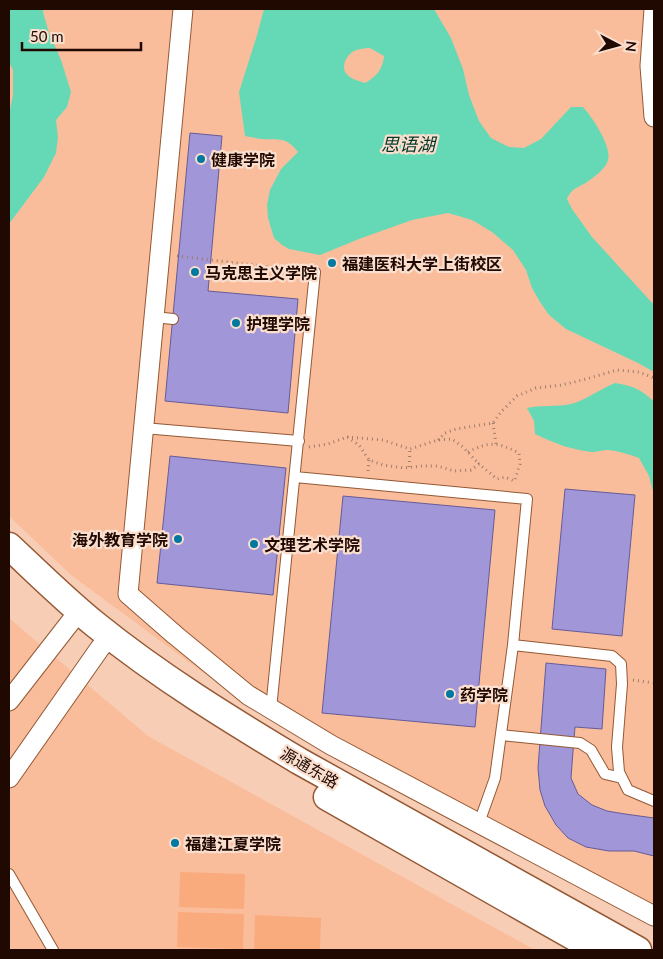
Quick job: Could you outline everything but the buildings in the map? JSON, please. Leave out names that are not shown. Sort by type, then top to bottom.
[{"type":"main road","name":"源通东路","points":[[9,546],[74,617]]},
{"type":"main road","name":"源通东路","points":[[9,568],[105,642],[170,700],[258,758],[597,950]]},
{"type":"main road","name":"源通东路","points":[[105,642],[299,762],[638,950]]},
{"type":"street","points":[[183,9],[128,594],[248,695],[331,745],[654,916]]},
{"type":"street","points":[[654,9],[650,66],[654,117]]},
{"type":"street","points":[[9,701],[74,617]]},
{"type":"street","points":[[9,778],[105,642]]},
{"type":"lane","points":[[271,709],[315,272]]},
{"type":"lane","points":[[154,317],[173,320]]},
{"type":"lane","points":[[144,428],[298,445]]},
{"type":"lane","points":[[295,478],[527,499],[513,645],[496,778],[478,823]]},
{"type":"lane","points":[[513,645],[612,656],[621,664],[622,684],[617,747],[619,772],[628,790],[654,801]]},
{"type":"lane","points":[[501,735],[580,743],[591,750],[605,774],[622,778]]},
{"type":"lane","points":[[9,874],[53,950]]},
{"type":"path","points":[[160,254],[315,272]]},
{"type":"path","points":[[496,444],[493,423],[517,396],[536,388],[562,385],[616,370],[639,372],[654,378]]},
{"type":"path","points":[[438,440],[445,433],[456,429],[493,423]]},
{"type":"path","points":[[298,445],[328,444],[347,437],[383,440],[410,449],[438,440],[452,439],[497,479],[505,477],[514,481]]},
{"type":"path","points":[[347,437],[359,445],[369,460],[383,465],[404,468],[438,466],[454,471],[471,470],[479,464]]},
{"type":"path","points":[[468,452],[481,446],[496,444],[506,446],[519,453],[520,464],[514,481],[512,497]]},
{"type":"path","points":[[409,467],[410,449]]},
{"type":"path","points":[[622,671],[634,681],[654,683]]},
{"type":"shaded area","name":"福建医科大学上街校区","points":[[9,9],[654,9],[654,925],[564,876],[420,804],[288,730],[231,693],[71,575],[9,516]]},
{"type":"shaded area","name":"福建江夏学院","points":[[9,618],[148,736],[535,950],[9,950]]},
{"type":"shaded area","points":[[180,872],[245,874],[244,909],[179,907]]},
{"type":"shaded area","points":[[178,912],[244,914],[243,949],[177,947]]},
{"type":"shaded area","points":[[255,915],[321,918],[320,950],[254,950]]},
{"type":"water","points":[[9,9],[44,9],[43,12],[49,33],[61,60],[71,92],[67,107],[56,120],[58,137],[56,153],[44,177],[9,224],[9,114],[13,95],[13,70],[9,62]]},
{"type":"water","name":"思语湖","points":[[264,9],[434,9],[451,38],[479,121],[491,138],[509,147],[524,148],[541,139],[571,107],[583,107],[596,124],[604,140],[607,147],[608,160],[605,167],[587,182],[573,190],[567,199],[592,237],[654,305],[654,372],[566,329],[549,315],[532,288],[526,270],[513,250],[492,232],[472,220],[448,213],[412,220],[320,255],[289,249],[282,245],[274,238],[268,218],[267,205],[270,190],[281,169],[298,152],[286,141],[245,136],[239,92]],"holes":[[[370,48],[384,56],[378,72],[365,83],[352,78],[345,71],[344,63],[348,56],[356,50]]]},
{"type":"water","points":[[615,383],[636,389],[646,394],[654,402],[654,495],[649,476],[639,458],[612,450],[592,452],[577,450],[535,434],[534,421],[527,408],[571,404]]},
{"type":"place","name":"健康学院","points":[[201,159]]},
{"type":"place","name":"福建医科大学上街校区","points":[[332,263]]},
{"type":"place","name":"马克思主义学院","points":[[195,272]]},
{"type":"place","name":"护理学院","points":[[236,323]]},
{"type":"place","name":"海外教育学院","points":[[178,539]]},
{"type":"place","name":"文理艺术学院","points":[[254,544]]},
{"type":"place","name":"药学院","points":[[450,694]]},
{"type":"place","name":"福建江夏学院","points":[[175,843]]}]
